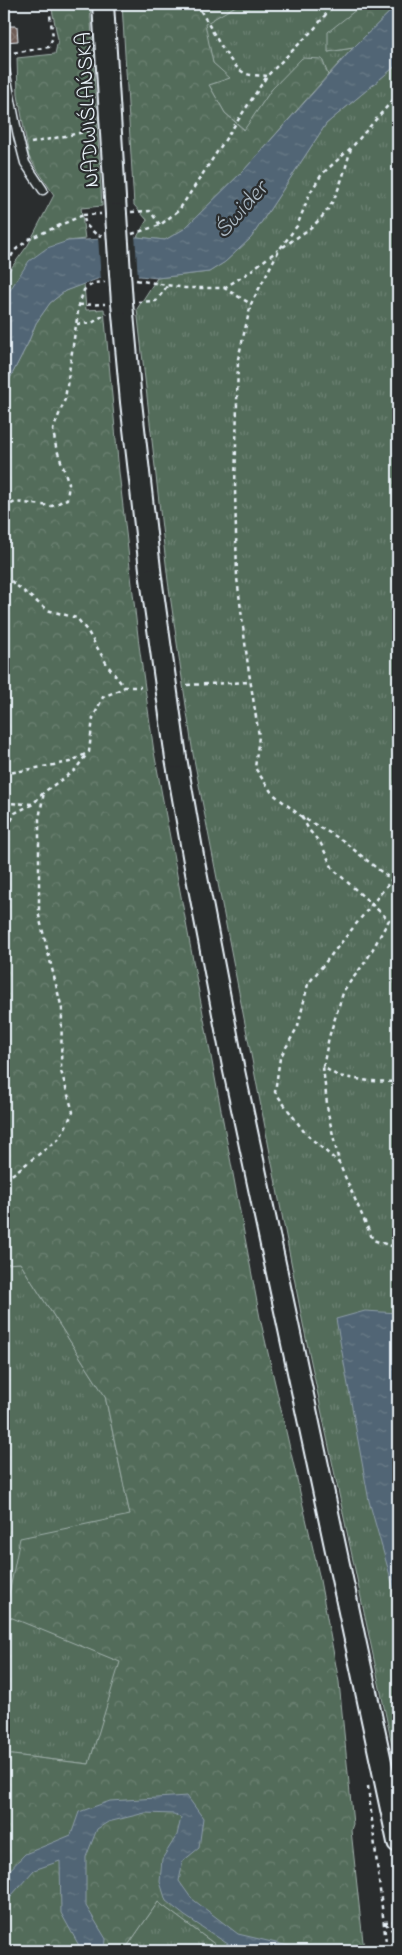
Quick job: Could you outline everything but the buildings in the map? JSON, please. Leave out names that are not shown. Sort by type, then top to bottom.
[{"type":"main road","name":"NADWIŚLAŃSKA","points":[[103,4],[116,213],[129,303],[131,402],[151,578],[176,758],[191,848],[233,1066],[398,1842]]},
{"type":"lane","points":[[4,64],[25,163],[42,190]]},
{"type":"path","points":[[196,4],[206,17],[230,60],[246,74],[267,76]]},
{"type":"path","points":[[135,234],[160,225],[179,210],[267,76],[315,28],[334,4]]},
{"type":"path","points":[[4,54],[49,47],[53,37],[50,15]]},
{"type":"path","points":[[398,94],[352,147],[322,174],[310,193],[297,226],[279,250],[251,304],[238,359],[235,489],[237,578],[259,736],[255,768],[272,793],[302,816],[342,840],[385,875],[398,880]]},
{"type":"path","points":[[18,136],[29,144],[95,129],[96,139]]},
{"type":"path","points":[[224,288],[279,250],[326,213],[342,179],[352,147]]},
{"type":"path","points":[[4,270],[14,251],[29,238],[83,215],[150,211],[160,225]]},
{"type":"path","points":[[83,215],[86,225],[98,236]]},
{"type":"path","points":[[130,280],[185,288],[224,288],[251,304]]},
{"type":"path","points":[[4,508],[15,502],[52,506],[67,499],[69,484],[56,448],[53,430],[65,399],[79,306],[84,290],[94,283],[112,282]]},
{"type":"path","points":[[129,303],[156,301],[168,285]]},
{"type":"path","points":[[77,324],[92,323],[107,314],[106,304],[79,306]]},
{"type":"path","points":[[4,577],[47,610],[77,618],[124,688]]},
{"type":"path","points":[[187,685],[250,682]]},
{"type":"path","points":[[4,835],[15,813],[33,804],[44,792],[75,770],[88,752],[94,718],[103,697],[124,688],[141,687]]},
{"type":"path","points":[[4,774],[70,762],[88,752]]},
{"type":"path","points":[[4,1178],[13,1174],[60,1138],[73,1112],[61,1071],[62,1009],[39,916],[39,819],[44,792]]},
{"type":"path","points":[[4,803],[33,804]]},
{"type":"path","points":[[302,816],[309,830],[321,844],[333,869],[389,920],[366,961],[344,990],[329,1037],[323,1066],[328,1113],[339,1163],[373,1240],[398,1248]]},
{"type":"path","points":[[339,1163],[304,1133],[275,1092],[280,1058],[298,1026],[308,984],[393,878]]},
{"type":"path","points":[[323,1066],[338,1076],[369,1081],[398,1082]]},
{"type":"path","points":[[384,1922],[398,1921]]},
{"type":"path","points":[[384,1922],[398,1936]]},
{"type":"path","points":[[384,1922],[387,1951]]},
{"type":"green space","points":[[51,4],[90,4],[102,206],[81,208],[85,239],[68,241],[15,284],[4,299],[4,275],[6,275],[28,245],[54,195],[29,157],[18,95],[17,58],[55,54],[58,40]]},
{"type":"green space","points":[[122,4],[239,4],[205,24],[213,63],[230,78],[209,85],[225,113],[244,130],[272,89],[302,58],[322,59],[328,75],[245,169],[184,229],[165,240],[137,237],[147,220],[134,205]]},
{"type":"green space","points":[[239,4],[353,4],[358,9],[328,52],[353,48],[328,75],[322,59],[271,90],[245,130],[225,113],[209,85],[229,78],[213,63],[204,24]]},
{"type":"green space","points":[[353,4],[398,4],[353,48],[328,52],[328,32],[357,9]]},
{"type":"green space","points":[[398,64],[398,1773],[303,1324],[193,754],[168,581],[137,309],[157,278],[209,272],[225,262],[251,238],[326,124]]},
{"type":"green space","points":[[84,283],[86,310],[104,309],[119,472],[139,645],[154,752],[260,1318],[319,1575],[339,1682],[353,1824],[351,1830],[364,1951],[224,1951],[158,1902],[124,1951],[4,1951],[4,1754],[89,1764],[120,1662],[5,1615],[20,1538],[130,1515],[105,1396],[20,1263],[4,1264],[4,390],[36,323],[50,303],[65,291]]},
{"type":"green space","points":[[20,1263],[105,1396],[130,1515],[6,1615],[121,1662],[89,1764],[4,1754],[4,1264]]},
{"type":"green space","points":[[158,1902],[224,1951],[124,1951]]},
{"type":"water","name":"Świder","points":[[398,4],[398,64],[326,124],[251,238],[225,262],[209,272],[157,278],[140,276],[100,278],[65,291],[50,303],[36,323],[4,390],[4,299],[29,261],[47,248],[68,241],[137,237],[165,240],[184,229],[245,169],[353,48]]},
{"type":"water","points":[[365,1311],[398,1313],[398,1604],[369,1501],[336,1319]]},
{"type":"water","points":[[187,1796],[203,1818],[199,1848],[183,1861],[179,1881],[191,1898],[238,1934],[310,1951],[245,1951],[234,1948],[185,1916],[166,1901],[160,1882],[162,1859],[177,1835],[181,1818],[174,1814],[145,1813],[108,1822],[97,1829],[86,1857],[86,1906],[106,1939],[105,1951],[82,1951],[61,1913],[60,1861],[34,1870],[4,1904],[4,1876],[25,1854],[71,1835],[79,1812],[110,1801]]},
{"type":"pier","points":[[135,235],[138,278],[101,280],[98,236]]}]
